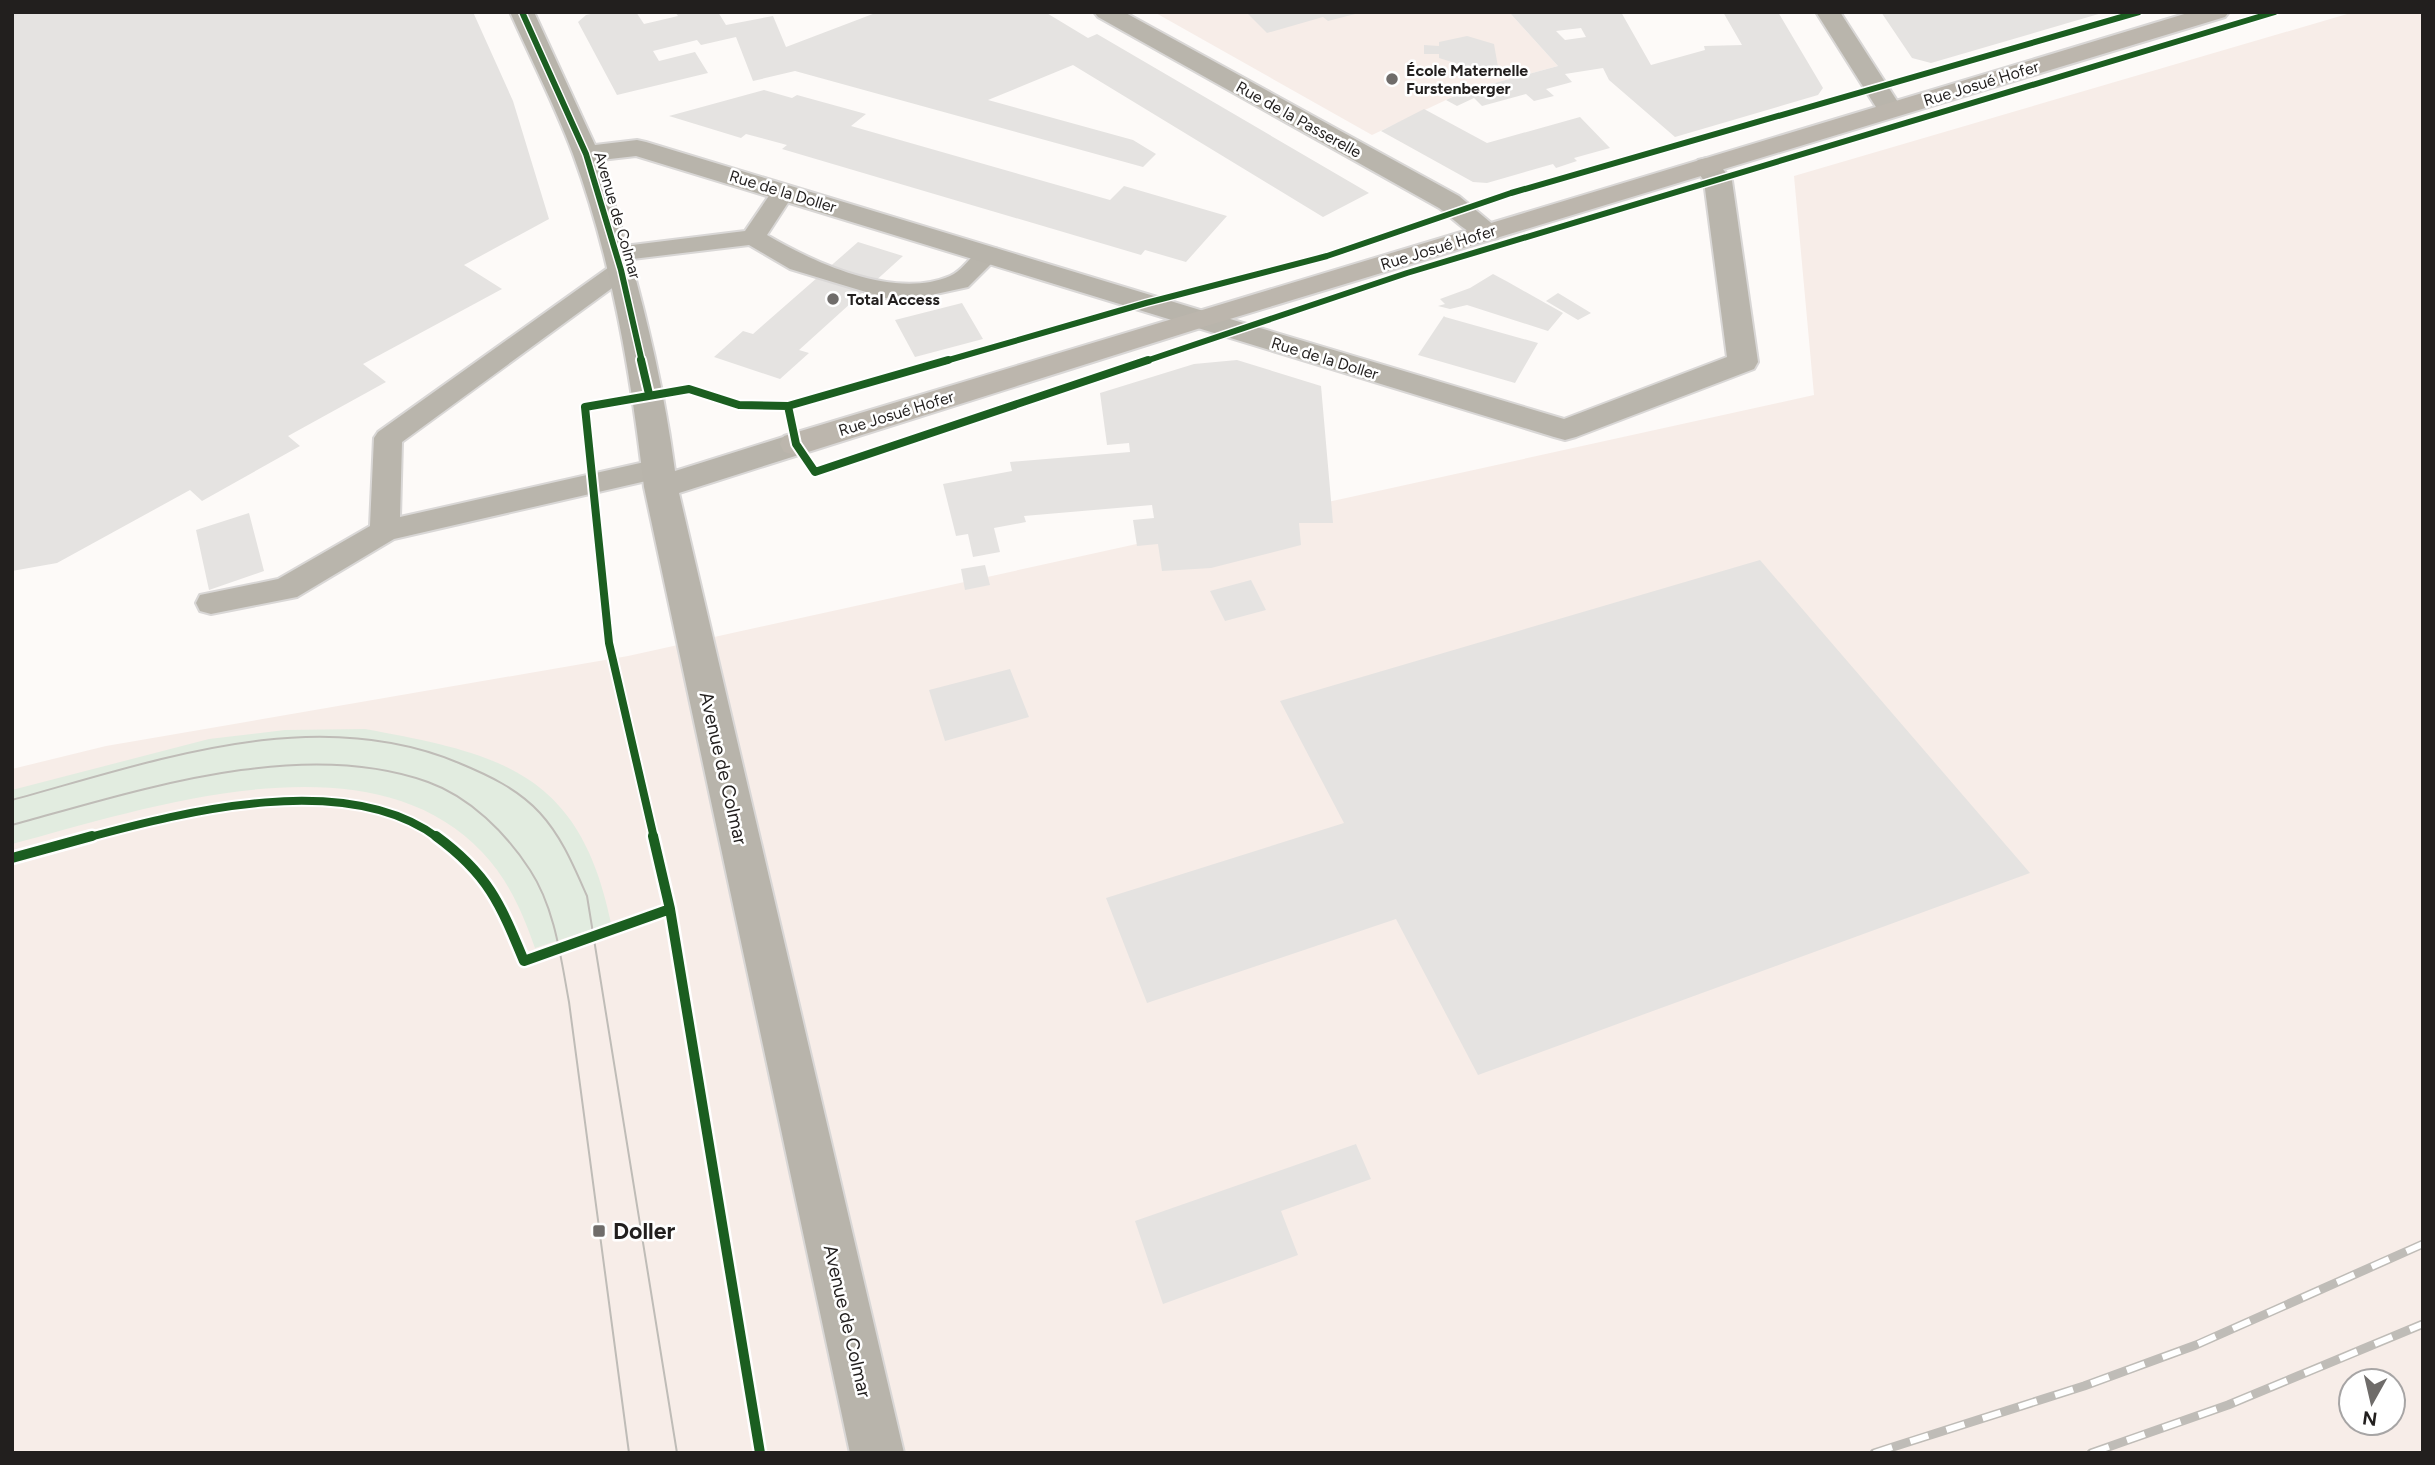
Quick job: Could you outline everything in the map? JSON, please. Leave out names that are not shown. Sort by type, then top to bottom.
[{"type":"main road","name":"Avenue de Colmar","points":[[522,12],[586,154],[618,262],[649,394],[659,478],[877,1453]]},
{"type":"main road","name":"Rue Josué Hofer","points":[[659,478],[796,444],[1199,319],[2217,12]]},
{"type":"main road","name":"Rue de la Doller","points":[[586,154],[637,148],[1199,319]]},
{"type":"street","name":"Rue de la Passerelle","points":[[1106,12],[1449,202],[1488,232]]},
{"type":"street","points":[[1828,12],[1890,110]]},
{"type":"street","name":"Rue de la Doller","points":[[1199,319],[1565,430],[1743,362],[1718,181],[1707,166]]},
{"type":"lane","points":[[753,237],[783,192]]},
{"type":"lane","points":[[384,531],[388,439],[618,262],[753,237],[799,264],[899,294],[959,282],[989,254]]},
{"type":"lane","points":[[211,603],[286,589],[384,531],[659,478]]},
{"type":"shaded area","name":"École Maternelle Furstenberger","points":[[1154,12],[1509,12],[1558,66],[1465,91],[1372,135]]},
{"type":"shaded area","points":[[2354,12],[2423,12],[2423,1453],[12,1453],[12,769],[106,746],[628,656],[1814,395],[1794,176]]},
{"type":"shaded area","points":[[365,729],[456,749],[494,762],[527,779],[555,802],[579,832],[597,872],[611,923],[535,948],[514,897],[500,873],[482,852],[435,816],[380,795],[319,787],[255,790],[190,799],[126,813],[12,844],[12,790],[209,739],[285,730]]},
{"type":"building","points":[[12,12],[473,12],[513,101],[549,219],[464,265],[502,289],[363,364],[386,382],[288,436],[300,446],[202,501],[190,490],[57,563],[12,571]]},
{"type":"building","points":[[600,12],[636,12],[644,24],[678,16],[675,12],[718,12],[726,25],[773,16],[786,47],[878,12],[1045,12],[1088,38],[1097,34],[1369,193],[1323,217],[1073,65],[988,100],[1133,140],[1156,154],[1143,167],[795,71],[753,81],[736,37],[701,45],[697,40],[653,51],[659,61],[695,52],[708,73],[617,95],[578,22],[586,15]]},
{"type":"building","points":[[1246,12],[1359,13],[1328,21],[1323,17],[1267,33]]},
{"type":"building","points":[[1509,12],[1621,12],[1651,65],[1705,50],[1704,46],[1742,45],[1723,12],[1778,12],[1823,88],[1818,95],[1675,137],[1609,80],[1603,68],[1565,74],[1572,82],[1546,89],[1554,96],[1534,101],[1526,94],[1482,106],[1474,98],[1457,106],[1446,100],[1465,91],[1558,66]],"holes":[[[1581,28],[1586,37],[1565,40],[1556,31]]]},
{"type":"building","points":[[1881,12],[2102,13],[1931,63],[1912,58]]},
{"type":"building","points":[[1467,36],[1494,44],[1498,67],[1481,71],[1439,58],[1439,54],[1424,54],[1424,45],[1439,46],[1439,42]]},
{"type":"building","points":[[764,90],[792,98],[797,95],[866,114],[851,126],[1110,200],[1124,186],[1227,216],[1186,262],[1145,250],[1141,255],[782,149],[787,145],[746,134],[741,138],[669,116]]},
{"type":"building","points":[[1424,109],[1487,143],[1580,117],[1610,148],[1574,158],[1577,161],[1556,168],[1553,164],[1487,183],[1473,182],[1381,131]]},
{"type":"building","points":[[858,242],[903,256],[799,350],[809,353],[780,379],[714,357],[743,331],[753,334]]},
{"type":"building","points":[[1493,274],[1563,313],[1548,331],[1467,305],[1450,309],[1438,306],[1445,304],[1440,299],[1470,288]]},
{"type":"building","points":[[1558,293],[1591,313],[1578,320],[1546,301]]},
{"type":"building","points":[[962,303],[983,339],[915,357],[895,320]]},
{"type":"building","points":[[1444,316],[1538,343],[1515,383],[1418,355]]},
{"type":"building","points":[[1237,360],[1321,386],[1333,523],[1299,523],[1301,545],[1211,568],[1162,571],[1158,544],[1137,546],[1133,520],[1154,518],[1152,505],[1024,516],[1026,522],[994,528],[1000,552],[973,557],[968,534],[956,536],[943,484],[1012,471],[1010,462],[1130,452],[1129,443],[1107,445],[1100,393],[1194,364]]},
{"type":"building","points":[[249,513],[264,571],[209,590],[196,530]]},
{"type":"building","points":[[1760,560],[2030,873],[1478,1075],[1396,919],[1147,1003],[1106,898],[1344,823],[1280,701]]},
{"type":"building","points":[[985,565],[990,585],[965,590],[961,569]]},
{"type":"building","points":[[1251,580],[1266,610],[1225,621],[1210,591]]},
{"type":"building","points":[[1010,669],[1029,717],[945,741],[929,690]]},
{"type":"building","points":[[1356,1144],[1371,1179],[1281,1211],[1298,1255],[1163,1304],[1135,1221]]},
{"type":"tram line","points":[[12,800],[122,769],[235,744],[292,738],[348,738],[404,745],[459,763],[502,783],[531,804],[548,822],[561,842],[587,896],[677,1453]]},
{"type":"tram line","points":[[12,825],[165,784],[273,766],[327,765],[379,769],[428,782],[458,797],[498,830],[539,885],[560,951],[629,1453]]},
{"type":"railway","points":[[1874,1453],[2084,1386],[2196,1345],[2423,1244]]},
{"type":"railway","points":[[2091,1453],[2228,1405],[2423,1324]]},
{"type":"cycle path","points":[[522,12],[586,154],[621,270],[649,394]]},
{"type":"cycle path","points":[[760,1453],[670,909],[609,643],[585,407],[689,389],[739,405],[788,406],[1146,303],[1327,256],[1511,193],[2139,12]]},
{"type":"cycle path","points":[[788,406],[796,444],[815,472],[1407,273],[2275,12]]},
{"type":"cycle path","points":[[12,858],[183,814],[247,804],[310,801],[369,808],[422,826],[467,859],[477,870],[507,920],[524,961],[670,909]]},
{"type":"place","name":"École Maternelle Furstenberger","points":[[1392,79]]},
{"type":"place","name":"Total Access","points":[[833,299]]},
{"type":"place","name":"Doller","points":[[599,1231]]}]
